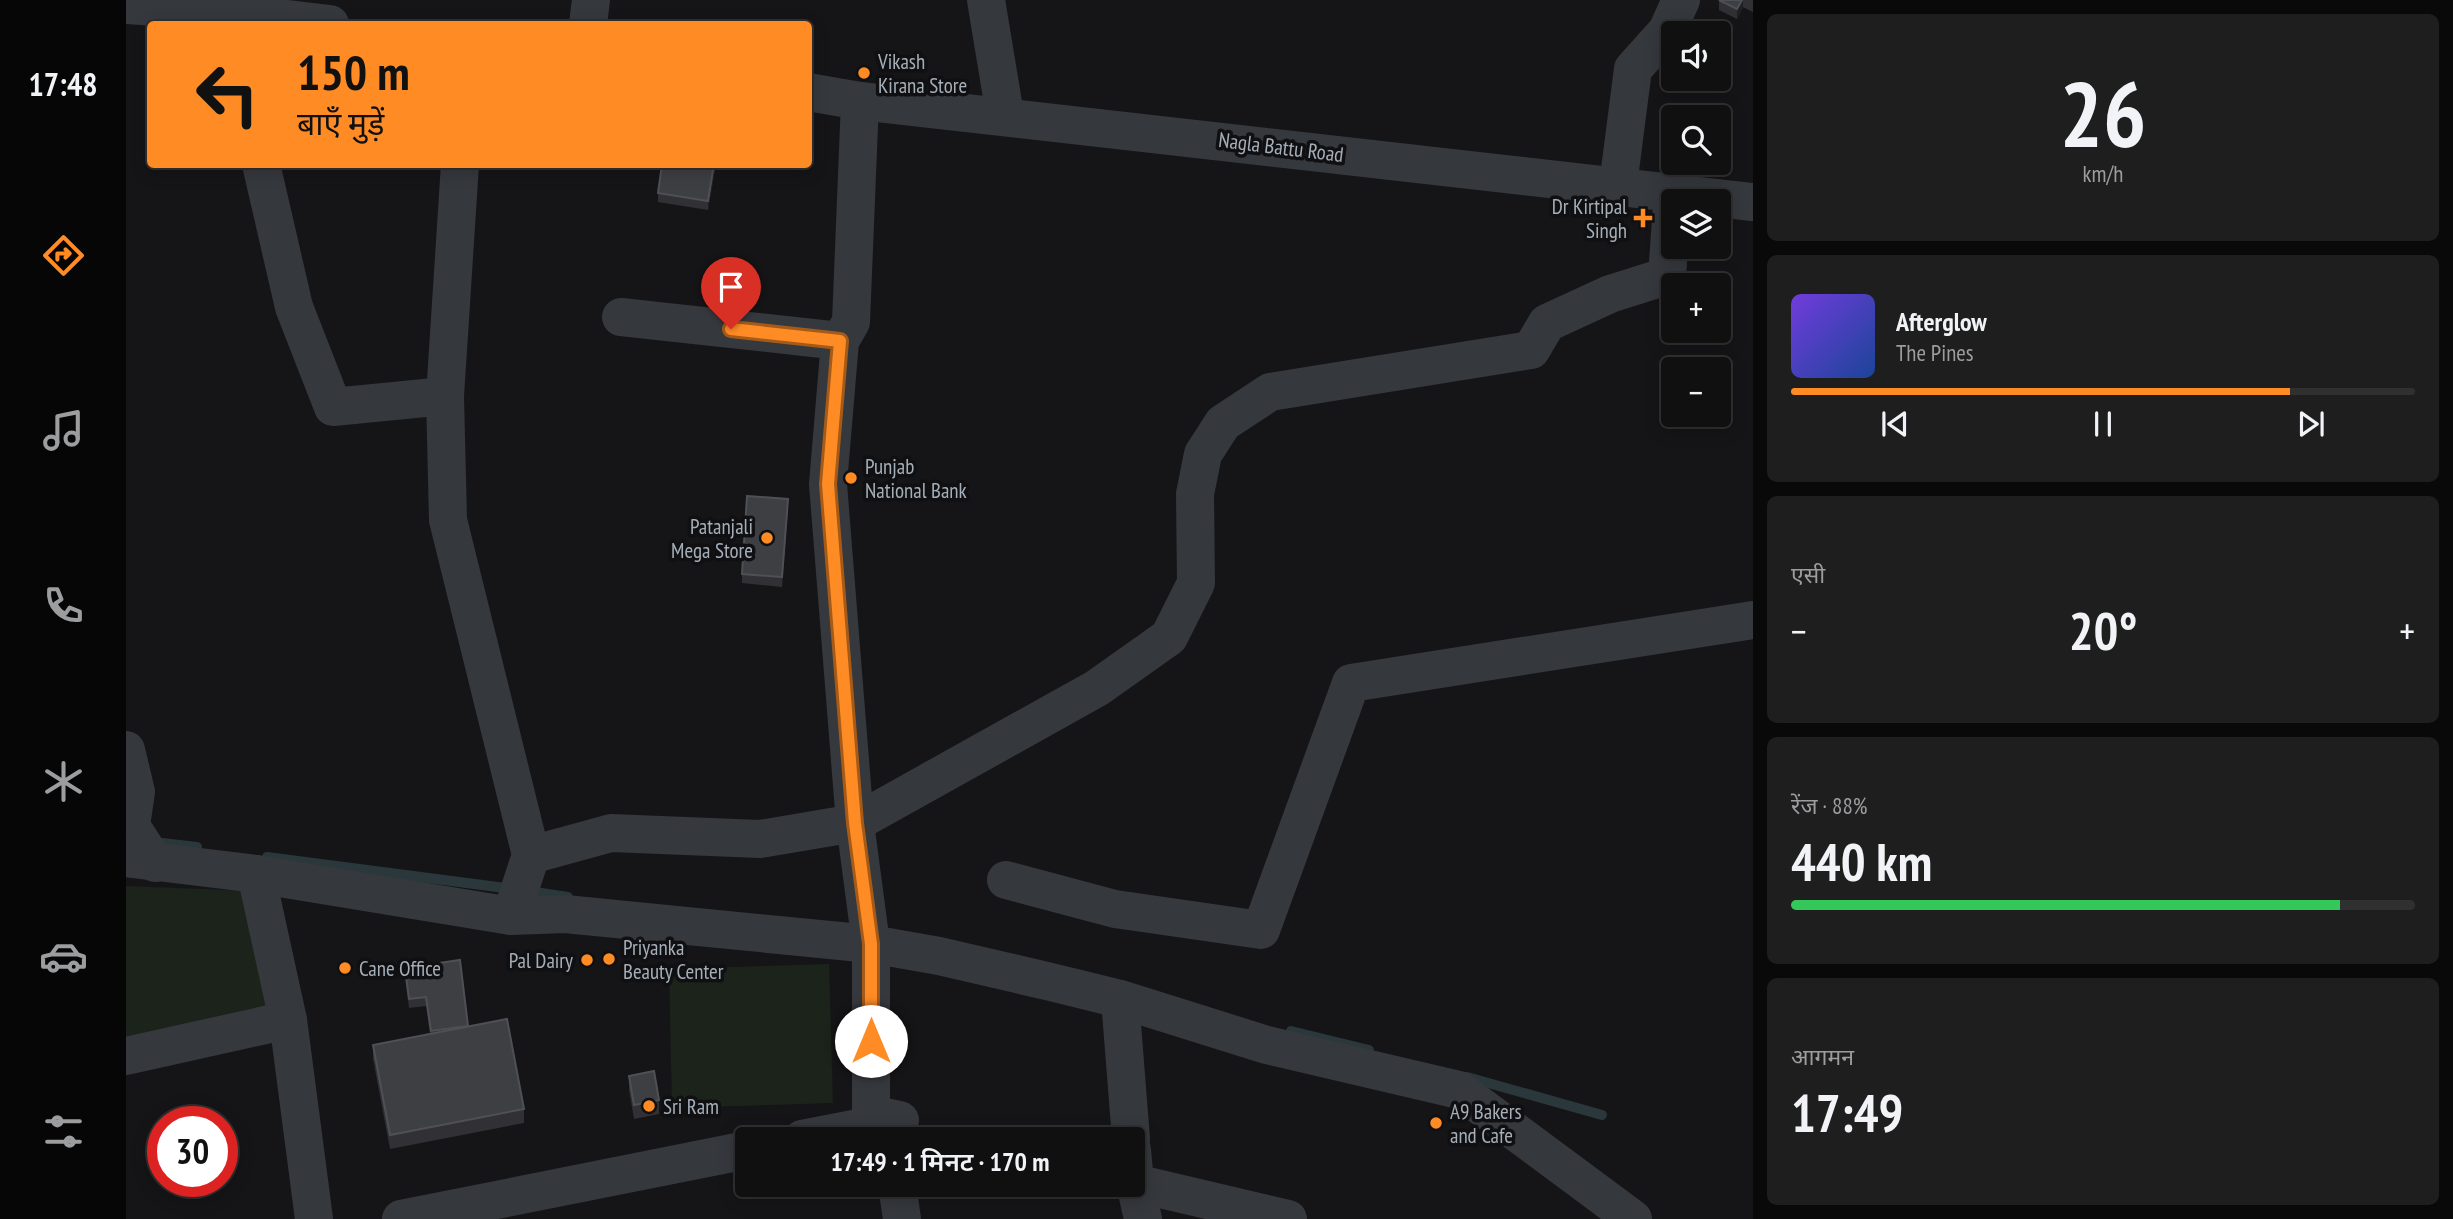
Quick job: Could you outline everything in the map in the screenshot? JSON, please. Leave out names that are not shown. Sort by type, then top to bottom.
[{"type":"street","points":[[589,21],[591,0]]},
{"type":"street","points":[[986,0],[1005,115]]},
{"type":"street","points":[[1618,185],[1633,69],[1667,31],[1681,0]]},
{"type":"street","points":[[126,5],[228,18],[279,21]]},
{"type":"street","name":"Nagla Battu Road","points":[[812,93],[860,101],[1005,115],[1661,190]]},
{"type":"street","points":[[860,101],[851,322],[840,341],[828,484],[855,823],[869,935],[871,1114],[895,1127]]},
{"type":"street","points":[[262,168],[294,307],[332,407],[445,396]]},
{"type":"street","points":[[460,168],[445,396],[448,520],[531,855],[511,916]]},
{"type":"street","name":"Nagla Battu Road","points":[[1731,199],[1753,202]]},
{"type":"street","points":[[531,855],[611,833],[760,839],[855,823],[1097,688],[1169,637],[1196,583],[1195,494],[1203,454],[1223,423],[1270,392],[1531,350],[1547,323],[1610,295],[1667,276],[1668,259]]},
{"type":"street","points":[[621,317],[840,341]]},
{"type":"street","points":[[1006,880],[1115,909],[1261,930],[1351,683],[1753,621]]},
{"type":"street","points":[[126,750],[136,792],[137,849],[256,874],[511,916],[565,914],[869,935],[939,956],[1119,999],[1267,1045],[1459,1090],[1633,1219]]},
{"type":"street","points":[[256,874],[288,1020],[314,1219]]},
{"type":"street","points":[[1119,999],[1130,1127]]},
{"type":"street","points":[[126,1056],[288,1020]]},
{"type":"street","points":[[401,1219],[521,1207],[735,1153]]},
{"type":"street","points":[[1145,1186],[1288,1219]]},
{"type":"street","points":[[899,1197],[902,1219]]},
{"type":"shaded area","points":[[126,886],[252,891],[275,1011],[126,1044]]},
{"type":"shaded area","points":[[829,964],[833,1103],[672,1108],[669,969]]},
{"type":"building","points":[[1719,0],[1742,0],[1737,9]]},
{"type":"building","points":[[661,168],[713,168],[708,201],[658,193]]},
{"type":"building","points":[[747,496],[788,499],[782,577],[742,574]]},
{"type":"building","points":[[460,960],[468,1026],[431,1031],[426,997],[409,999],[405,968]]},
{"type":"building","points":[[507,1019],[524,1109],[390,1135],[373,1045]]},
{"type":"building","points":[[654,1071],[659,1100],[634,1105],[629,1076]]},
{"type":"waterway","points":[[153,842],[197,847]]},
{"type":"waterway","points":[[267,857],[513,889]]},
{"type":"waterway","points":[[528,891],[568,897]]},
{"type":"waterway","points":[[1291,1031],[1369,1050]]},
{"type":"waterway","points":[[1467,1077],[1602,1115]]},
{"type":"place","name":"Vikash Kirana Store","points":[[864,73]]},
{"type":"place","name":"Dr Kirtipal Singh","points":[[1643,218]]},
{"type":"place","name":"Punjab National Bank","points":[[851,478]]},
{"type":"place","name":"Patanjali Mega Store","points":[[767,538]]},
{"type":"place","name":"Priyanka Beauty Center","points":[[609,959]]},
{"type":"place","name":"Pal Dairy","points":[[587,960]]},
{"type":"place","name":"Cane Office","points":[[345,968]]},
{"type":"place","name":"Sri Ram","points":[[649,1106]]},
{"type":"place","name":"A9 Bakers and Cafe","points":[[1436,1123]]},
{"type":"route","points":[[731,329],[840,341],[828,484],[855,823],[871,944],[871,1041]]}]
